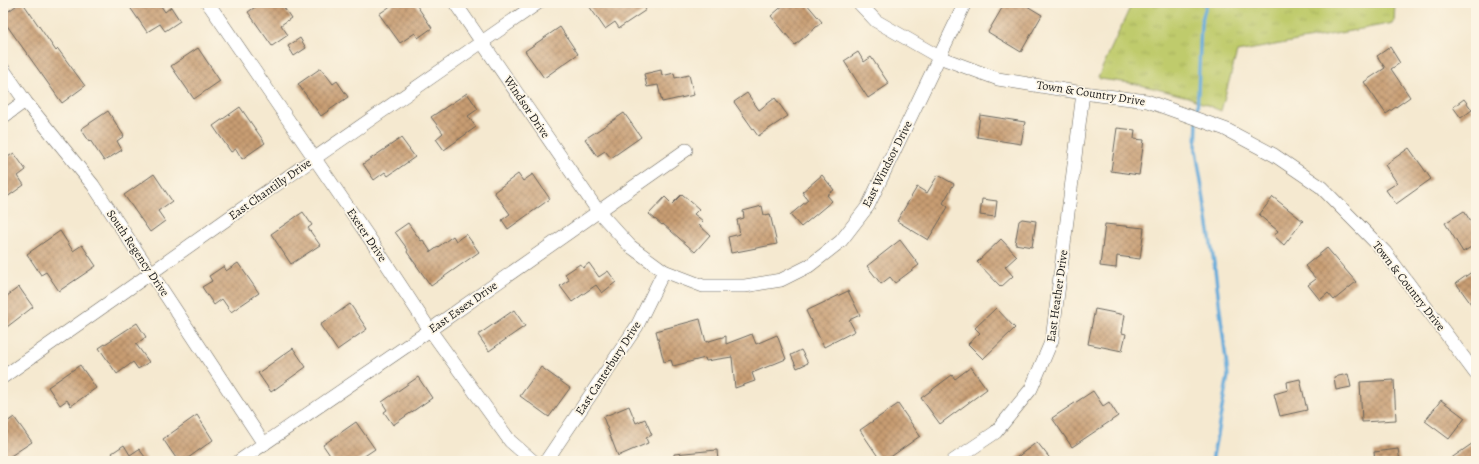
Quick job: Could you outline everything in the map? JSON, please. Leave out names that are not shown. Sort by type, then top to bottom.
[{"type":"street","name":"Exeter Drive","points":[[208,3],[430,330],[510,441],[533,461]]},
{"type":"street","name":"Windsor Drive","points":[[455,3],[598,211]]},
{"type":"street","name":"East Chantilly Drive","points":[[3,377],[314,158],[538,3]]},
{"type":"street","name":"Town & Country Drive","points":[[859,3],[876,21],[939,57],[998,79],[1083,93],[1147,101],[1225,129],[1274,155],[1321,187],[1385,252],[1476,374]]},
{"type":"street","name":"East Windsor Drive","points":[[598,211],[630,246],[664,271],[703,286],[745,286],[781,280],[809,266],[841,241],[868,206],[965,3]]},
{"type":"street","name":"South Regency Drive","points":[[3,69],[25,101],[93,185],[264,444]]},
{"type":"street","name":"East Heather Drive","points":[[954,461],[996,432],[1031,389],[1052,340],[1083,93]]},
{"type":"street","points":[[3,117],[25,101]]},
{"type":"street","name":"East Essex Drive","points":[[239,461],[430,330],[686,150]]},
{"type":"street","name":"East Canterbury Drive","points":[[546,461],[637,326],[664,271]]},
{"type":"green space","points":[[1132,3],[1395,3],[1394,23],[1237,52],[1221,111],[1188,97],[1137,84],[1100,79],[1098,77]]},
{"type":"building","points":[[20,3],[23,3],[56,51],[58,49],[85,86],[62,103],[3,20],[3,15]]},
{"type":"building","points":[[127,3],[159,3],[165,12],[171,7],[180,21],[165,31],[160,24],[147,32]]},
{"type":"building","points":[[261,3],[281,3],[291,18],[281,25],[288,35],[272,46],[248,12]]},
{"type":"building","points":[[395,3],[415,3],[432,28],[418,38],[415,33],[400,43],[379,14]]},
{"type":"building","points":[[587,3],[641,3],[646,10],[619,28],[615,22],[605,29]]},
{"type":"building","points":[[786,3],[806,3],[822,22],[795,45],[771,16]]},
{"type":"building","points":[[1005,3],[1022,3],[1042,15],[1021,52],[988,32]]},
{"type":"building","points":[[560,27],[578,54],[544,78],[525,51]]},
{"type":"building","points":[[300,38],[306,48],[294,56],[288,46]]},
{"type":"building","points":[[1390,47],[1400,63],[1391,69],[1410,97],[1386,114],[1364,82],[1385,68],[1377,56]]},
{"type":"building","points":[[198,48],[220,81],[194,99],[171,66]]},
{"type":"building","points":[[858,52],[864,62],[871,57],[889,84],[868,98],[844,61]]},
{"type":"building","points":[[321,68],[333,84],[337,81],[348,97],[321,116],[298,84]]},
{"type":"building","points":[[661,70],[662,76],[674,73],[675,78],[689,75],[694,95],[662,102],[658,85],[647,87],[644,74]]},
{"type":"building","points":[[467,93],[478,109],[468,116],[476,127],[444,150],[436,139],[443,133],[431,117]]},
{"type":"building","points":[[747,93],[759,110],[775,98],[788,116],[758,136],[734,102]]},
{"type":"building","points":[[1464,99],[1472,110],[1461,118],[1453,107]]},
{"type":"building","points":[[240,107],[265,143],[242,159],[236,149],[231,152],[213,126]]},
{"type":"building","points":[[108,111],[124,136],[117,141],[122,150],[104,161],[81,129]]},
{"type":"building","points":[[624,113],[641,137],[611,158],[605,151],[597,156],[585,139]]},
{"type":"building","points":[[980,115],[1025,122],[1021,144],[977,137]]},
{"type":"building","points":[[1117,128],[1135,130],[1134,139],[1144,140],[1139,175],[1111,171]]},
{"type":"building","points":[[401,138],[415,157],[388,176],[385,172],[374,180],[363,164]]},
{"type":"building","points":[[1409,148],[1431,179],[1396,204],[1386,190],[1397,183],[1385,165]]},
{"type":"building","points":[[14,153],[26,170],[18,176],[24,185],[3,200],[3,160]]},
{"type":"building","points":[[154,174],[172,201],[158,211],[165,221],[150,232],[124,195]]},
{"type":"building","points":[[518,174],[523,181],[533,174],[550,199],[508,229],[502,220],[510,214],[494,192]]},
{"type":"building","points":[[822,175],[834,190],[827,195],[832,201],[801,227],[790,215],[808,200],[802,192]]},
{"type":"building","points":[[938,175],[954,184],[943,203],[948,207],[928,240],[897,221],[917,187],[927,193]]},
{"type":"building","points":[[682,194],[699,209],[694,214],[703,221],[699,225],[710,235],[695,252],[663,224],[662,225],[649,214],[665,197],[672,204]]},
{"type":"building","points":[[1273,197],[1303,221],[1284,245],[1274,236],[1278,231],[1259,215]]},
{"type":"building","points":[[982,199],[997,201],[995,217],[980,215]]},
{"type":"building","points":[[762,206],[764,215],[770,214],[777,244],[731,253],[728,237],[740,234],[737,220],[744,218],[743,211]]},
{"type":"building","points":[[1464,211],[1476,230],[1476,244],[1463,252],[1445,223]]},
{"type":"building","points":[[303,212],[312,225],[308,228],[320,245],[291,264],[271,234]]},
{"type":"building","points":[[1022,219],[1036,221],[1032,247],[1015,244],[1019,221]]},
{"type":"building","points":[[408,223],[431,252],[453,236],[456,241],[466,234],[479,252],[431,286],[395,232]]},
{"type":"building","points":[[1105,224],[1144,228],[1140,259],[1117,256],[1116,268],[1100,266]]},
{"type":"building","points":[[60,231],[73,251],[82,245],[96,266],[59,291],[46,272],[41,275],[27,254]]},
{"type":"building","points":[[1001,239],[1017,256],[1005,267],[1013,276],[1001,287],[977,262]]},
{"type":"building","points":[[900,240],[919,265],[895,283],[890,277],[881,284],[867,266]]},
{"type":"building","points":[[1327,248],[1356,282],[1334,300],[1328,293],[1320,300],[1308,285],[1316,279],[1305,266]]},
{"type":"building","points":[[238,263],[259,293],[231,312],[222,299],[214,305],[202,287],[212,281],[209,276],[224,266],[226,271]]},
{"type":"building","points":[[589,263],[599,277],[608,271],[616,282],[602,293],[596,285],[572,302],[560,286],[569,280],[565,274],[580,264],[583,268]]},
{"type":"building","points":[[1476,269],[1476,311],[1456,283]]},
{"type":"building","points":[[19,287],[33,307],[3,330],[3,299]]},
{"type":"building","points":[[848,291],[860,315],[849,320],[855,331],[824,347],[806,311]]},
{"type":"building","points":[[350,304],[367,329],[337,350],[320,325]]},
{"type":"building","points":[[996,308],[1015,328],[983,359],[968,344],[980,333],[975,328]]},
{"type":"building","points":[[1095,309],[1125,315],[1122,333],[1126,334],[1122,351],[1088,344]]},
{"type":"building","points":[[514,310],[525,326],[489,351],[478,335]]},
{"type":"building","points":[[700,319],[706,342],[726,336],[726,344],[752,334],[756,344],[777,335],[786,359],[752,373],[755,381],[735,388],[732,357],[706,361],[705,358],[673,366],[671,360],[664,362],[656,331]]},
{"type":"building","points":[[137,323],[146,337],[136,344],[149,362],[138,369],[133,362],[117,374],[99,348]]},
{"type":"building","points":[[293,348],[306,367],[271,392],[258,373]]},
{"type":"building","points":[[801,350],[808,363],[797,368],[791,355]]},
{"type":"building","points":[[80,365],[96,388],[71,406],[67,400],[60,405],[48,387]]},
{"type":"building","points":[[541,367],[570,388],[549,417],[520,396]]},
{"type":"building","points":[[971,367],[987,389],[940,424],[921,398],[952,375],[955,379]]},
{"type":"building","points":[[1348,374],[1351,387],[1336,390],[1334,377]]},
{"type":"building","points":[[418,377],[432,398],[393,425],[384,412],[387,410],[382,402]]},
{"type":"building","points":[[1300,379],[1307,410],[1280,416],[1274,394],[1288,390],[1287,382]]},
{"type":"building","points":[[1394,380],[1396,420],[1362,422],[1360,382]]},
{"type":"building","points":[[1093,391],[1103,406],[1109,402],[1118,416],[1072,447],[1052,418]]},
{"type":"building","points":[[1441,400],[1465,418],[1449,439],[1425,421]]},
{"type":"building","points":[[898,404],[920,436],[885,461],[881,461],[860,430]]},
{"type":"building","points":[[629,406],[636,423],[645,419],[652,435],[646,438],[648,443],[618,456],[603,417]]},
{"type":"building","points":[[197,415],[213,440],[184,461],[178,461],[163,439]]},
{"type":"building","points":[[14,417],[32,442],[3,461],[3,425]]},
{"type":"building","points":[[356,422],[375,449],[357,461],[334,461],[323,445]]},
{"type":"building","points":[[1476,441],[1476,461],[1447,461],[1463,450]]},
{"type":"building","points":[[1037,442],[1052,461],[1012,461]]},
{"type":"building","points":[[124,445],[130,455],[139,449],[148,461],[117,461],[112,453]]},
{"type":"building","points":[[1398,449],[1400,461],[1375,461],[1374,452]]},
{"type":"building","points":[[717,450],[718,461],[674,461],[674,454]]},
{"type":"waterway","points":[[1197,116],[1201,23],[1207,3]]},
{"type":"waterway","points":[[1197,122],[1196,150],[1215,269],[1228,376],[1212,461]]}]
